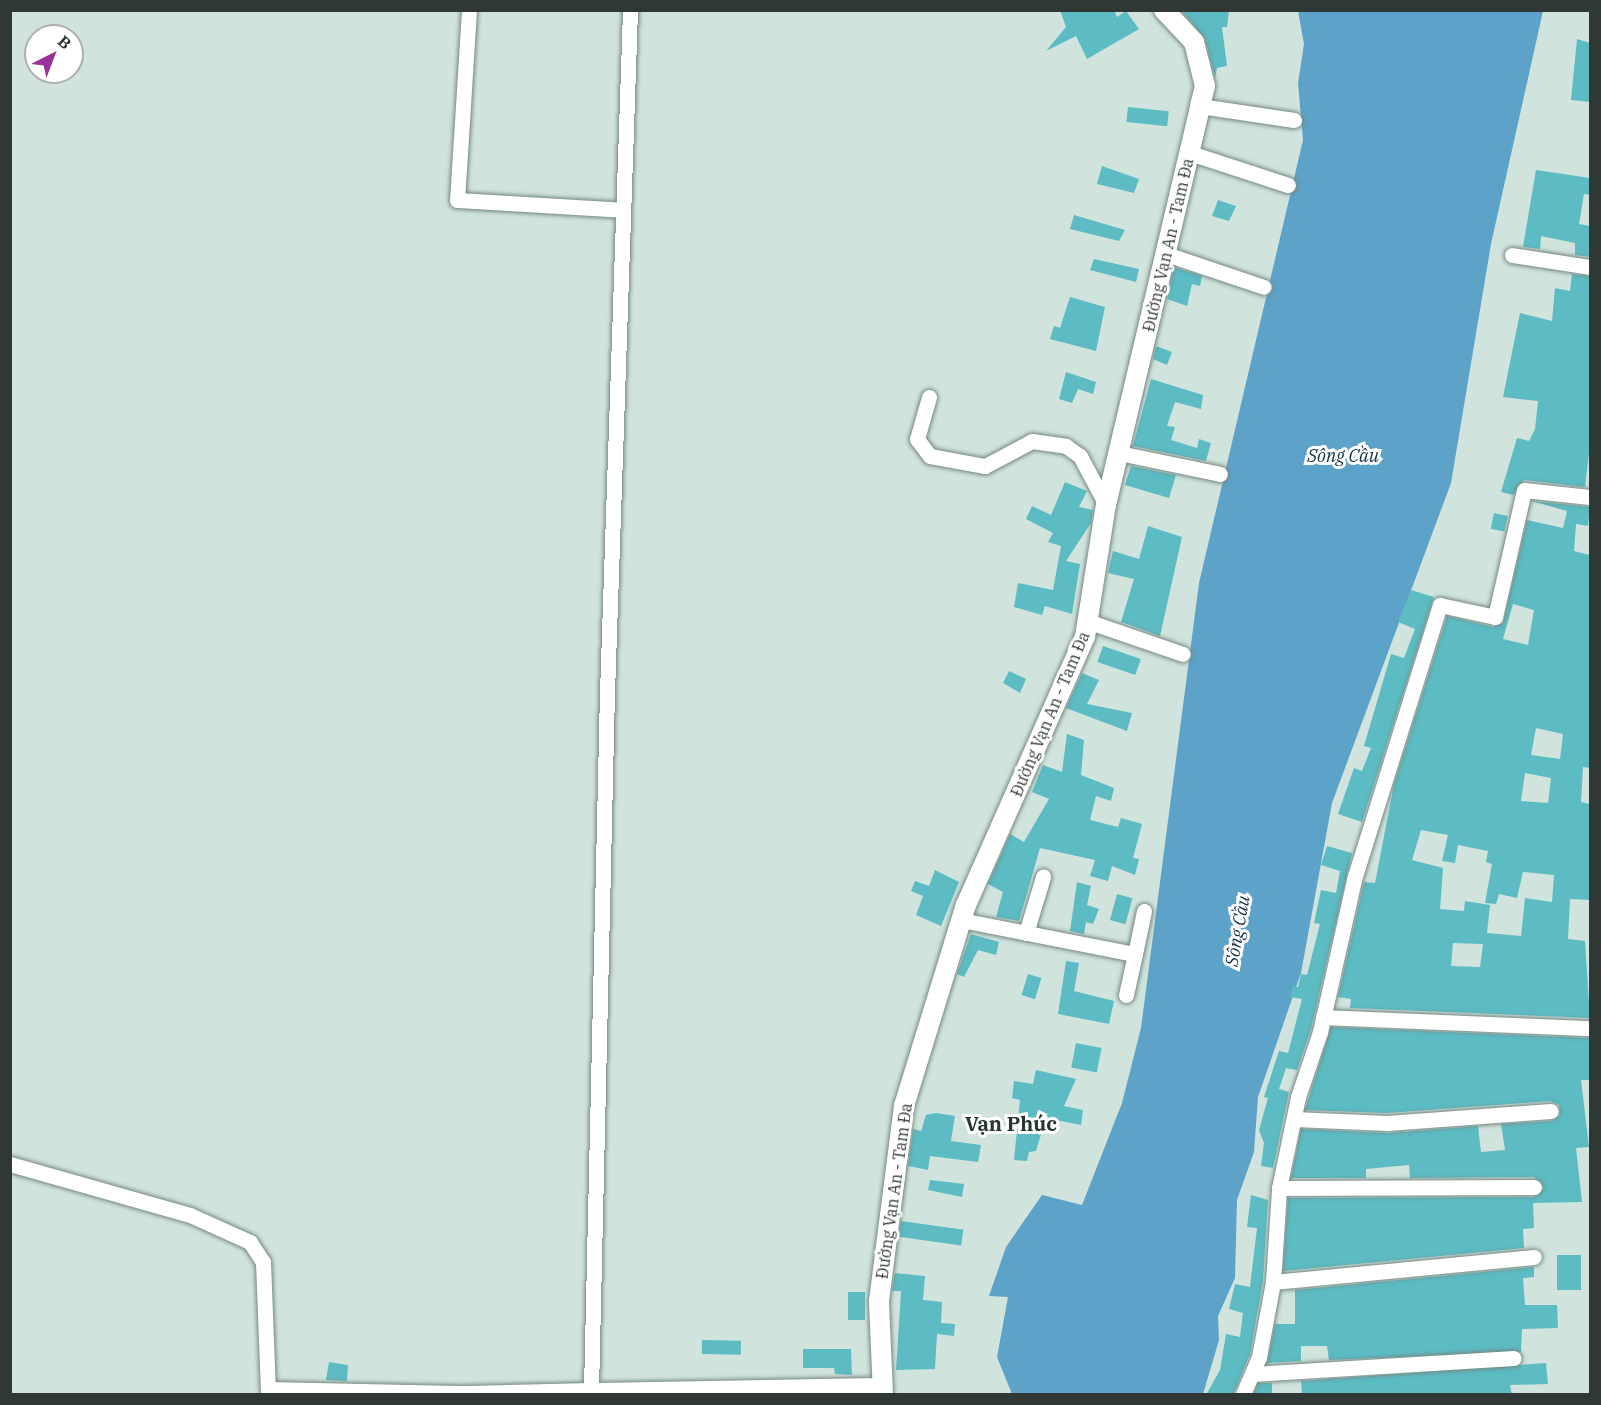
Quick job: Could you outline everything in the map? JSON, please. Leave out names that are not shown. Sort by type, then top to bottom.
[{"type":"main road","name":"Đường Vạn An - Tam Đa","points":[[883,1390],[879,1301],[904,1106],[961,920],[1090,622],[1107,505],[1200,106],[1201,65],[1194,42],[1164,10]]},
{"type":"street","points":[[469,10],[458,200],[623,210]]},
{"type":"street","points":[[591,1390],[630,10]]},
{"type":"street","points":[[1200,106],[1294,120]]},
{"type":"street","points":[[1190,153],[1288,186]]},
{"type":"street","points":[[1166,254],[1264,287]]},
{"type":"street","points":[[1512,255],[1590,267]]},
{"type":"street","points":[[929,397],[917,440],[930,456],[985,466],[1032,441],[1059,444],[1080,456],[1107,505]]},
{"type":"street","points":[[1119,453],[1220,474]]},
{"type":"street","points":[[1243,1395],[1252,1374],[1273,1282],[1279,1188],[1294,1119],[1323,1017],[1355,876],[1440,605],[1495,617],[1524,490],[1590,497]]},
{"type":"street","points":[[1090,622],[1183,654]]},
{"type":"street","points":[[1026,933],[1043,877]]},
{"type":"street","points":[[1126,995],[1144,911]]},
{"type":"street","points":[[961,920],[1135,954]]},
{"type":"street","points":[[1323,1017],[1590,1028]]},
{"type":"street","points":[[1294,1119],[1387,1123],[1551,1111]]},
{"type":"street","points":[[10,1164],[189,1215],[250,1242],[262,1262],[268,1392],[466,1394],[591,1390],[771,1392],[883,1390]]},
{"type":"street","points":[[1279,1188],[1534,1187]]},
{"type":"street","points":[[1273,1282],[1534,1257]]},
{"type":"street","points":[[1252,1374],[1514,1358]]},
{"type":"water","name":"Sông Cầu","points":[[1298,11],[1543,11],[1491,244],[1451,483],[1332,803],[1301,973],[1258,1097],[1254,1152],[1237,1200],[1235,1278],[1218,1316],[1219,1340],[1203,1394],[1012,1394],[997,1357],[1008,1297],[989,1296],[1006,1247],[1042,1195],[1082,1205],[1122,1103],[1141,1028],[1199,583],[1303,140],[1298,83],[1304,44]]},
{"type":"building","points":[[1060,10],[1114,10],[1117,17],[1126,11],[1139,29],[1087,59],[1076,36],[1046,51],[1066,27]]},
{"type":"building","points":[[1181,10],[1229,10],[1227,27],[1222,27],[1227,66],[1217,68],[1215,78],[1205,39]]},
{"type":"building","points":[[1577,39],[1590,43],[1590,102],[1571,100]]},
{"type":"building","points":[[1128,107],[1169,111],[1167,126],[1126,122]]},
{"type":"building","points":[[1102,166],[1139,179],[1134,193],[1097,184]]},
{"type":"building","points":[[1536,170],[1590,178],[1590,195],[1584,194],[1579,224],[1590,226],[1590,257],[1575,255],[1575,243],[1541,236],[1540,249],[1523,247]]},
{"type":"building","points":[[1218,200],[1236,206],[1229,221],[1212,216]]},
{"type":"building","points":[[1074,215],[1125,230],[1119,241],[1070,229]]},
{"type":"building","points":[[1094,259],[1139,269],[1136,282],[1090,270]]},
{"type":"building","points":[[1174,267],[1202,276],[1200,286],[1192,284],[1187,306],[1167,299]]},
{"type":"building","points":[[1572,274],[1590,276],[1590,445],[1585,487],[1524,480],[1513,495],[1501,492],[1517,438],[1529,441],[1535,429],[1538,401],[1503,397],[1520,313],[1552,321],[1555,288],[1570,291]]},
{"type":"building","points":[[1070,297],[1105,307],[1096,351],[1050,339],[1054,326],[1060,328]]},
{"type":"building","points":[[1156,346],[1172,352],[1167,365],[1153,359]]},
{"type":"building","points":[[1066,372],[1096,382],[1093,394],[1078,389],[1072,403],[1059,399]]},
{"type":"building","points":[[1151,379],[1203,395],[1201,409],[1175,402],[1167,426],[1175,427],[1171,440],[1197,448],[1199,439],[1211,443],[1206,461],[1133,446]]},
{"type":"building","points":[[1131,466],[1176,475],[1169,498],[1125,485]]},
{"type":"building","points":[[1065,482],[1087,491],[1079,507],[1093,510],[1091,523],[1066,561],[1080,564],[1072,614],[1045,606],[1042,615],[1014,607],[1018,583],[1053,590],[1061,546],[1048,542],[1053,533],[1026,519],[1032,506],[1051,515]]},
{"type":"building","points":[[1532,501],[1590,507],[1588,526],[1576,524],[1574,551],[1590,555],[1590,768],[1583,767],[1581,802],[1590,804],[1590,900],[1570,899],[1568,939],[1585,941],[1590,1018],[1350,1008],[1351,999],[1338,997],[1364,882],[1375,883],[1394,784],[1447,616],[1493,627],[1503,623],[1527,520],[1563,528],[1567,511]],"holes":[[[1513,604],[1534,610],[1528,645],[1503,639]],[[1536,728],[1563,734],[1560,759],[1531,755]],[[1525,773],[1551,778],[1548,803],[1521,801]],[[1421,830],[1448,835],[1442,861],[1455,863],[1458,845],[1488,851],[1486,862],[1492,864],[1485,903],[1496,904],[1499,894],[1517,898],[1523,872],[1554,875],[1552,902],[1525,898],[1521,936],[1487,933],[1490,905],[1465,901],[1464,911],[1440,909],[1443,868],[1412,860]],[[1453,943],[1483,944],[1480,967],[1451,966]]]},
{"type":"building","points":[[1494,513],[1508,516],[1504,532],[1491,529]]},
{"type":"building","points":[[1148,526],[1182,537],[1160,636],[1121,622],[1134,579],[1108,573],[1113,551],[1139,559]]},
{"type":"building","points":[[1411,590],[1434,597],[1362,822],[1338,814],[1354,768],[1362,771],[1371,748],[1364,746],[1391,654],[1404,658],[1415,629],[1398,622]]},
{"type":"building","points":[[1103,646],[1141,659],[1135,675],[1097,662]]},
{"type":"building","points":[[1009,671],[1026,679],[1020,693],[1003,683]]},
{"type":"building","points":[[1082,673],[1099,680],[1087,704],[1132,713],[1127,731],[1066,708]]},
{"type":"building","points":[[1067,734],[1084,740],[1081,775],[1114,788],[1111,801],[1096,796],[1090,820],[1118,827],[1121,818],[1142,824],[1133,858],[1139,859],[1135,875],[1112,866],[1108,881],[1090,876],[1095,860],[1040,848],[1019,921],[996,917],[1003,892],[988,884],[1010,834],[1024,842],[1049,799],[1032,792],[1043,765],[1062,772]]},
{"type":"building","points":[[1327,846],[1352,853],[1311,1029],[1297,1070],[1286,1068],[1279,1089],[1289,1092],[1273,1168],[1261,1166],[1264,1143],[1259,1130],[1268,1098],[1264,1097],[1279,1051],[1288,1053],[1302,999],[1290,997],[1293,986],[1298,987],[1301,974],[1307,975],[1320,924],[1314,923],[1321,890],[1336,893],[1340,871],[1321,865]]},
{"type":"building","points":[[935,870],[959,882],[941,926],[916,915],[923,896],[911,891],[915,881],[929,886]]},
{"type":"building","points":[[1077,882],[1091,886],[1087,905],[1099,909],[1093,924],[1086,922],[1084,934],[1070,931]]},
{"type":"building","points":[[1117,894],[1132,898],[1125,924],[1110,920]]},
{"type":"building","points":[[971,934],[999,942],[996,955],[978,950],[964,977],[957,974]]},
{"type":"building","points":[[1066,961],[1079,963],[1074,991],[1114,1001],[1109,1024],[1058,1014]]},
{"type":"building","points":[[1028,974],[1041,978],[1035,999],[1022,995]]},
{"type":"building","points":[[1331,1027],[1590,1038],[1589,1080],[1581,1080],[1589,1147],[1576,1148],[1582,1202],[1533,1203],[1534,1228],[1523,1229],[1524,1248],[1283,1271],[1288,1198],[1534,1197],[1544,1188],[1534,1177],[1410,1178],[1409,1165],[1366,1169],[1366,1178],[1291,1178],[1301,1129],[1388,1133],[1478,1126],[1481,1152],[1505,1150],[1501,1124],[1552,1121],[1560,1115],[1559,1105],[1550,1101],[1387,1113],[1305,1110]]},
{"type":"building","points":[[1076,1043],[1102,1048],[1097,1073],[1071,1068]]},
{"type":"building","points":[[1036,1070],[1076,1079],[1064,1106],[1083,1110],[1081,1125],[1046,1118],[1036,1151],[1029,1152],[1027,1161],[1014,1160],[1020,1100],[1012,1098],[1014,1081],[1033,1084]]},
{"type":"building","points":[[936,1113],[955,1116],[951,1141],[981,1145],[978,1162],[930,1156],[928,1170],[908,1166],[913,1129],[921,1131],[926,1115]]},
{"type":"building","points":[[930,1180],[964,1184],[962,1197],[928,1190]]},
{"type":"building","points":[[1251,1195],[1268,1200],[1263,1281],[1250,1354],[1233,1395],[1206,1395],[1220,1370],[1226,1334],[1240,1337],[1243,1313],[1229,1309],[1235,1284],[1250,1287],[1257,1228],[1247,1227]]},
{"type":"building","points":[[901,1221],[963,1230],[961,1246],[899,1237]]},
{"type":"building","points":[[1557,1255],[1581,1255],[1581,1290],[1557,1290]]},
{"type":"building","points":[[1534,1267],[1534,1277],[1523,1278],[1525,1305],[1557,1305],[1558,1328],[1522,1329],[1521,1352],[1329,1360],[1327,1346],[1301,1346],[1301,1361],[1267,1363],[1275,1324],[1295,1324],[1295,1290]]},
{"type":"building","points":[[895,1273],[925,1276],[923,1300],[942,1302],[941,1323],[955,1324],[954,1336],[937,1334],[935,1369],[896,1370],[901,1291],[892,1291]]},
{"type":"building","points":[[848,1292],[865,1292],[865,1320],[848,1320]]},
{"type":"building","points":[[702,1340],[741,1341],[741,1355],[702,1354]]},
{"type":"building","points":[[803,1349],[851,1349],[852,1375],[835,1374],[834,1368],[803,1368]]},
{"type":"building","points":[[329,1362],[348,1365],[347,1381],[326,1380]]},
{"type":"building","points":[[1546,1363],[1548,1384],[1510,1385],[1512,1395],[1302,1395],[1301,1381]]},
{"type":"building","points":[[1258,1383],[1272,1383],[1272,1395],[1253,1395]]},
{"type":"district","name":"Vạn Phúc","points":[[1011,1123]]}]
